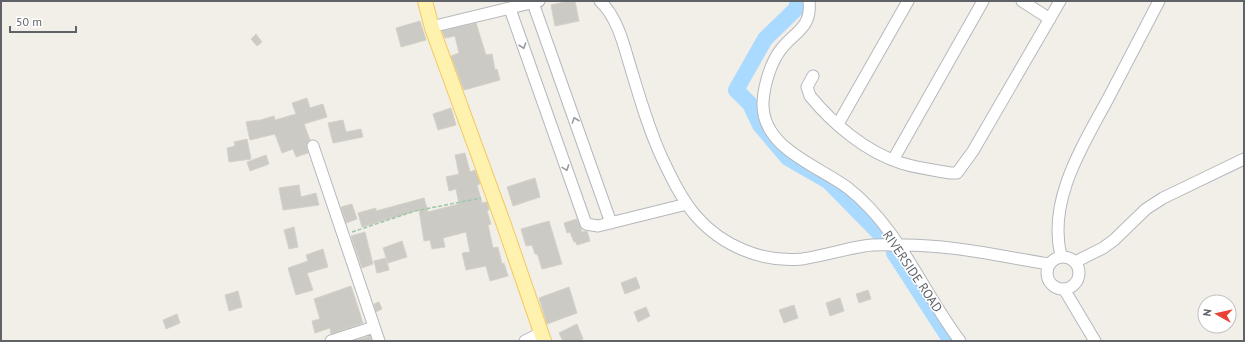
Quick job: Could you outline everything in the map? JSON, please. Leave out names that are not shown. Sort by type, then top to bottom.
[{"type":"main road","points":[[425,1],[432,27],[543,337]]},
{"type":"street","points":[[600,1],[607,7],[616,24],[662,158],[687,204],[696,216],[714,233],[741,249],[765,257],[789,260],[866,245],[899,245],[972,251],[1049,264]]},
{"type":"street","name":"RIVERSIDE ROAD","points":[[809,1],[809,18],[800,30],[781,48],[770,71],[763,102],[765,116],[770,129],[778,140],[791,151],[848,188],[864,203],[899,245],[960,341]]},
{"type":"street","points":[[838,124],[908,1]]},
{"type":"street","points":[[893,160],[983,1]]},
{"type":"street","points":[[1022,1],[1050,19]]},
{"type":"street","points":[[813,76],[807,87],[810,96],[856,140],[901,163],[950,173],[960,171],[1060,1]]},
{"type":"street","points":[[1062,256],[1058,241],[1060,208],[1073,167],[1159,1]]},
{"type":"street","points":[[432,27],[536,2],[611,223]]},
{"type":"street","points":[[510,9],[586,224],[598,226],[687,204]]},
{"type":"street","points":[[313,146],[379,341]]},
{"type":"street","points":[[1075,262],[1103,248],[1114,240],[1146,209],[1163,198],[1244,159]]},
{"type":"street","points":[[1062,256],[1070,258],[1075,262],[1079,272],[1077,280],[1072,286],[1064,289],[1053,286],[1047,276],[1049,264],[1054,259],[1062,256]]},
{"type":"street","points":[[1064,289],[1095,341]]},
{"type":"street","points":[[332,341],[374,327]]},
{"type":"street","points":[[525,341],[543,337]]},
{"type":"path","points":[[343,234],[415,211],[493,196]]},
{"type":"building","points":[[575,1],[579,21],[555,26],[551,5]]},
{"type":"building","points":[[420,21],[426,40],[401,47],[396,28]]},
{"type":"building","points":[[476,23],[486,55],[492,54],[495,70],[497,69],[500,80],[464,90],[451,56],[459,53],[455,36],[445,38],[442,31]]},
{"type":"building","points":[[256,34],[262,42],[257,46],[251,39]]},
{"type":"building","points":[[307,98],[310,108],[323,104],[327,117],[304,124],[310,140],[306,145],[308,153],[296,157],[293,149],[282,153],[275,134],[250,140],[246,122],[257,121],[274,116],[275,120],[296,114],[292,103]]},
{"type":"building","points":[[451,108],[456,125],[438,130],[433,114]]},
{"type":"building","points":[[343,120],[346,132],[361,129],[363,137],[333,143],[328,123]]},
{"type":"building","points":[[247,139],[251,159],[229,162],[227,148],[235,146],[234,142]]},
{"type":"building","points":[[465,153],[470,172],[475,170],[479,181],[480,184],[477,185],[482,203],[487,202],[489,210],[487,211],[491,224],[488,225],[493,248],[498,247],[502,264],[504,263],[508,276],[490,281],[486,266],[466,270],[462,253],[470,252],[466,232],[443,238],[445,247],[432,249],[430,240],[424,241],[419,210],[362,227],[358,213],[376,208],[376,211],[424,198],[428,212],[459,204],[456,189],[449,191],[446,177],[459,174],[455,155]]},
{"type":"building","points":[[266,155],[269,164],[250,171],[247,162]]},
{"type":"building","points":[[535,178],[540,197],[513,206],[507,187]]},
{"type":"building","points":[[299,185],[301,197],[316,193],[319,205],[283,210],[279,188]]},
{"type":"building","points":[[352,204],[357,219],[346,223],[341,207]]},
{"type":"building","points":[[577,219],[582,232],[587,231],[590,241],[577,245],[576,242],[574,242],[570,232],[567,233],[564,223]]},
{"type":"building","points":[[549,221],[562,264],[542,269],[538,256],[535,254],[532,245],[526,246],[521,229]]},
{"type":"building","points":[[294,227],[298,247],[289,249],[284,230]]},
{"type":"building","points":[[365,232],[373,264],[362,268],[351,236]]},
{"type":"building","points":[[402,241],[407,257],[388,263],[383,248]]},
{"type":"building","points":[[323,249],[328,267],[307,273],[313,290],[296,295],[288,268],[308,261],[306,255]]},
{"type":"building","points":[[386,258],[389,270],[377,273],[374,261]]},
{"type":"building","points":[[636,277],[640,288],[625,294],[621,283]]},
{"type":"building","points":[[351,286],[363,323],[331,334],[330,328],[315,333],[312,321],[320,319],[314,299]]},
{"type":"building","points":[[569,287],[577,313],[547,324],[539,298]]},
{"type":"building","points":[[868,290],[871,299],[859,303],[856,294]]},
{"type":"building","points":[[238,291],[242,307],[229,311],[225,295]]},
{"type":"building","points":[[840,298],[844,311],[830,316],[826,303]]},
{"type":"building","points":[[379,302],[382,309],[376,312],[374,304]]},
{"type":"building","points":[[794,305],[798,318],[784,323],[779,310]]},
{"type":"building","points":[[646,307],[650,316],[638,322],[634,312]]},
{"type":"building","points":[[177,314],[180,323],[166,329],[163,320]]},
{"type":"building","points":[[577,324],[583,339],[578,341],[563,341],[559,333]]},
{"type":"building","points":[[370,336],[372,341],[355,341],[357,340]]},
{"type":"waterway","points":[[797,1],[798,7],[765,39],[736,90],[750,104],[760,125],[788,158],[828,181],[882,236]]},
{"type":"waterway","points":[[894,253],[951,341]]}]
